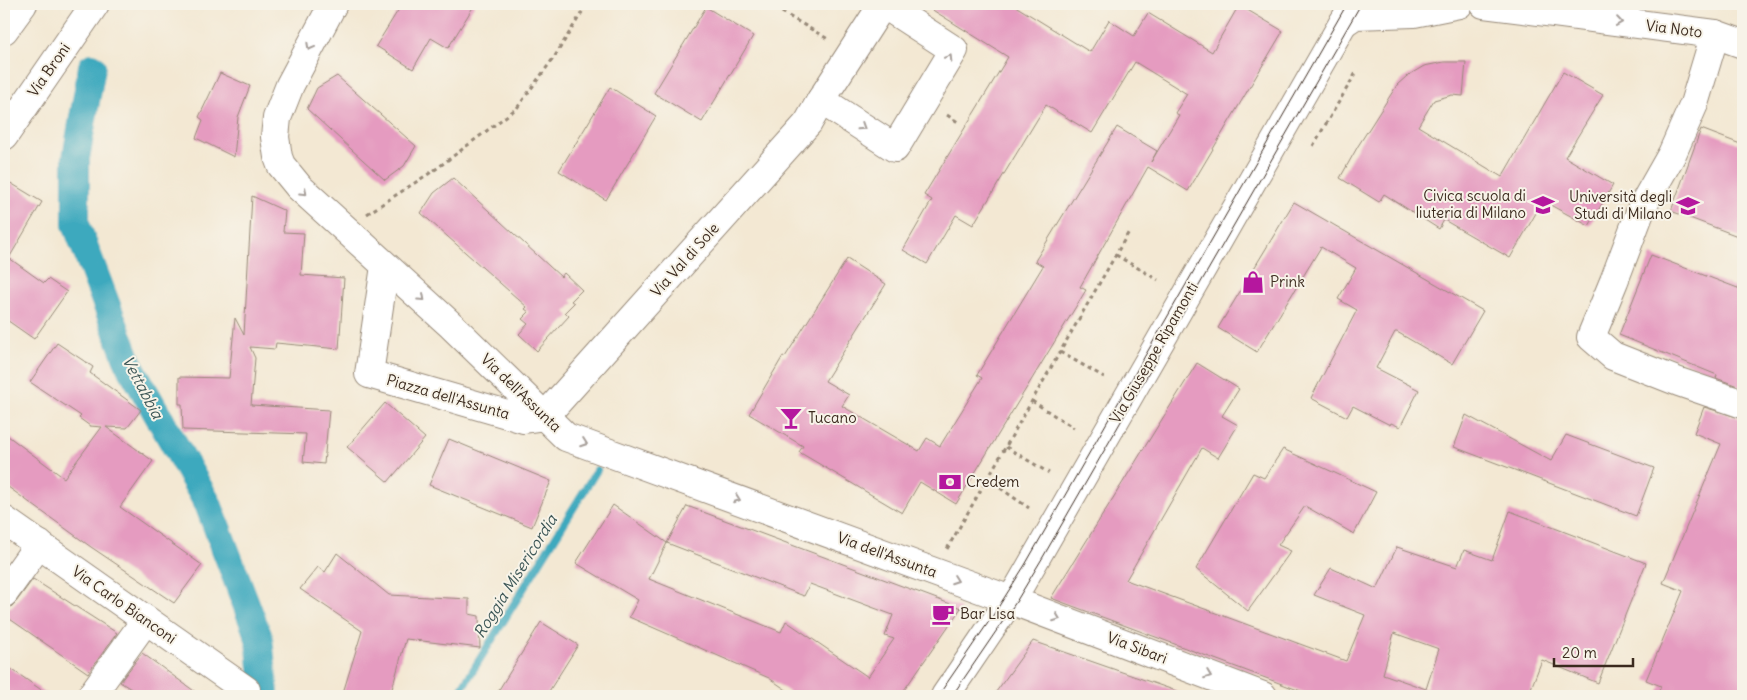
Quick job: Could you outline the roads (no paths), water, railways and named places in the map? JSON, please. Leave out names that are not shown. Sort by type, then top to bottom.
[{"type":"street","points":[[4,30],[23,4]]},
{"type":"street","name":"Via Broni","points":[[4,136],[95,4]]},
{"type":"street","name":"Via dell'Assunta","points":[[333,4],[280,107],[275,137],[281,166],[299,187],[452,326],[566,437],[1011,600]]},
{"type":"street","name":"Via Val di Sole","points":[[545,416],[808,123],[821,100],[883,4],[954,50],[894,148],[821,100]]},
{"type":"street","points":[[1348,14],[1414,13],[1459,4]]},
{"type":"street","name":"Via Noto","points":[[1484,4],[1716,34],[1743,44]]},
{"type":"street","name":"Via Giuseppe Ripamonti","points":[[945,696],[1011,600],[1348,14]]},
{"type":"street","points":[[1716,34],[1694,104],[1672,154],[1642,207],[1591,337],[1613,356],[1679,382],[1743,404]]},
{"type":"street","name":"Piazza dell'Assunta","points":[[385,266],[369,374],[524,419],[545,416]]},
{"type":"street","name":"Via Carlo Bianconi","points":[[4,520],[246,693]]},
{"type":"street","points":[[4,593],[39,544]]},
{"type":"street","name":"Via Sibari","points":[[1011,600],[1263,696]]},
{"type":"street","points":[[91,696],[145,621]]},
{"type":"waterway","name":"Vettabbia","points":[[92,67],[76,158],[76,224],[129,364],[208,504],[259,638],[265,696]]},
{"type":"waterway","name":"Roggia Misericordia","points":[[457,696],[597,470]]},
{"type":"tram line","points":[[938,696],[1025,565],[1347,4]]},
{"type":"tram line","points":[[952,696],[1016,602],[1043,557],[1361,4]]},
{"type":"place","name":"Civica scuola di liuteria di Milano","points":[[1543,205]]},
{"type":"place","name":"Università degli Studi di Milano","points":[[1688,206]]},
{"type":"place","name":"Prink","points":[[1253,282]]},
{"type":"place","name":"Tucano","points":[[791,418]]},
{"type":"place","name":"Credem","points":[[950,482]]},
{"type":"place","name":"Bar Lisa","points":[[943,614]]}]
